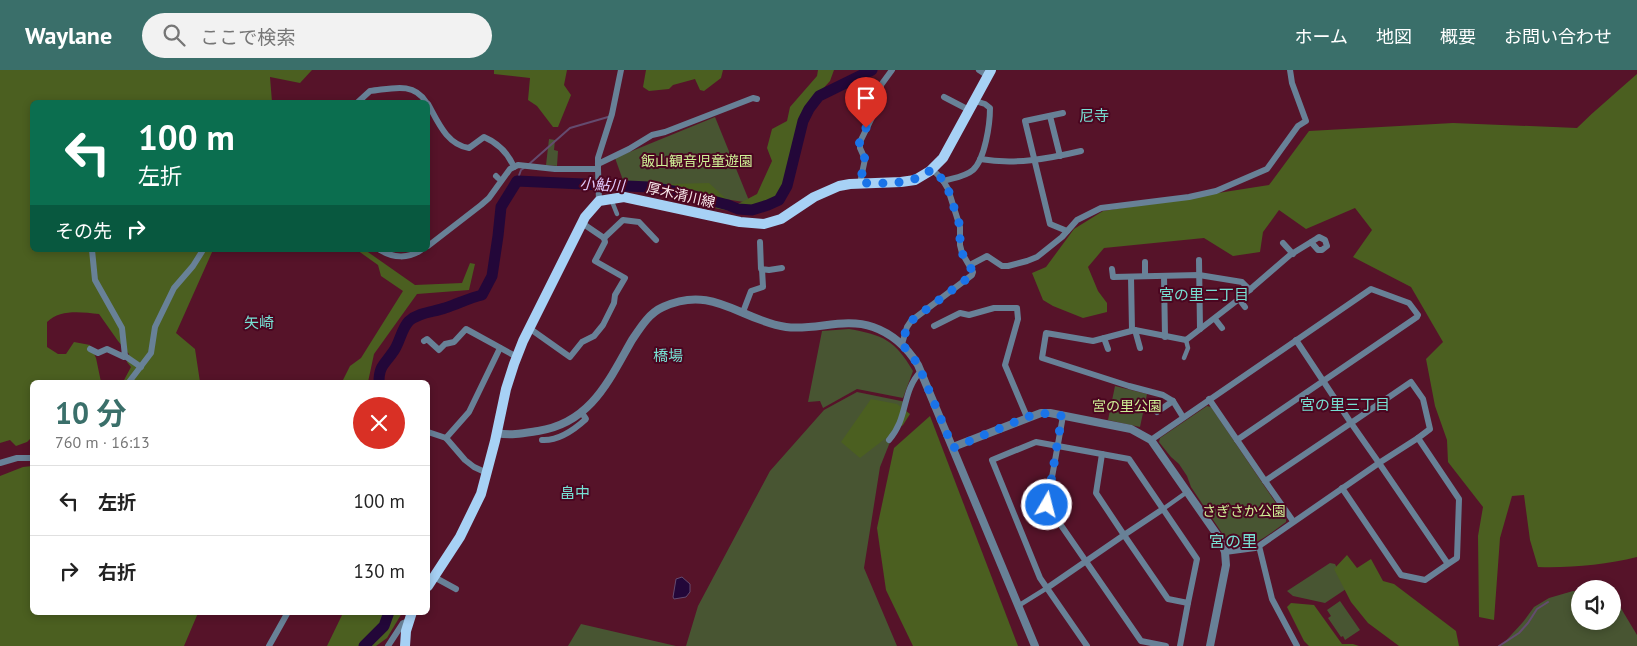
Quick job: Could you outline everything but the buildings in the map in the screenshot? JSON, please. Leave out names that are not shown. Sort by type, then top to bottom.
[{"type":"main road","name":"厚木清川線","points":[[599,197],[638,199],[740,222],[764,224],[781,219],[827,190],[850,184],[915,180],[924,176],[943,158],[975,101],[986,72]]},
{"type":"main road","points":[[431,581],[470,518],[487,473],[506,390],[529,328],[582,223],[599,197]]},
{"type":"main road","points":[[405,646],[410,617]]},
{"type":"street","points":[[599,197],[598,168],[621,70]]},
{"type":"street","points":[[860,183],[865,159],[860,148],[860,142],[881,99],[881,85],[892,70]]},
{"type":"street","points":[[970,265],[987,256],[1002,266],[1037,257],[1062,238],[1077,220],[1101,208],[1216,191],[1267,169],[1298,126],[1306,121],[1290,70]]},
{"type":"street","points":[[360,100],[370,90],[405,88],[415,91],[424,100]]},
{"type":"street","points":[[944,97],[969,110]]},
{"type":"street","points":[[430,244],[485,202],[504,176],[514,167],[528,165],[555,168],[598,168],[652,135],[665,132],[753,98],[757,99]]},
{"type":"street","points":[[943,181],[962,176],[974,169],[980,159],[988,130],[990,108],[985,104],[975,101]]},
{"type":"street","points":[[430,108],[447,135],[458,146],[469,148],[484,137],[498,145],[511,159],[514,167]]},
{"type":"street","points":[[1063,113],[1025,121],[1050,224],[1067,231]]},
{"type":"street","points":[[1050,116],[1060,156]]},
{"type":"street","points":[[980,159],[1017,162],[1081,151]]},
{"type":"street","points":[[902,344],[907,327],[911,321],[972,275],[973,272],[962,253],[960,226],[948,189],[932,169]]},
{"type":"street","points":[[611,198],[617,214]]},
{"type":"street","points":[[529,328],[570,358],[582,342],[594,336],[603,325],[625,278],[595,261],[605,242],[604,238],[623,220],[639,222],[656,240]]},
{"type":"street","points":[[582,223],[604,238]]},
{"type":"street","points":[[743,312],[751,291],[763,287],[760,242]]},
{"type":"street","points":[[1184,417],[1173,401],[1160,394],[1042,358],[1046,333],[1093,341],[1134,330],[1186,340],[1239,300],[1292,254],[1311,242]]},
{"type":"street","points":[[1283,243],[1292,254]]},
{"type":"street","points":[[92,252],[95,280],[122,328],[125,356]]},
{"type":"street","points":[[131,380],[150,353],[155,326],[174,288],[193,266],[202,252]]},
{"type":"street","points":[[384,252],[400,256],[418,252]]},
{"type":"street","points":[[1199,260],[1200,329]]},
{"type":"street","points":[[1145,262],[1145,276]]},
{"type":"street","points":[[762,269],[782,268]]},
{"type":"street","points":[[1112,269],[1112,277],[1199,275],[1242,282],[1250,290]]},
{"type":"street","points":[[1164,276],[1165,336]]},
{"type":"street","points":[[1131,277],[1134,330],[1140,348]]},
{"type":"street","points":[[1265,278],[1271,285]]},
{"type":"street","points":[[1151,440],[1371,289],[1409,302],[1418,315],[1417,317],[1238,440]]},
{"type":"street","points":[[497,433],[516,434],[543,430],[570,421],[582,413],[602,392],[637,332],[650,316],[661,307],[678,302],[701,299],[723,304],[754,317],[788,327],[843,323],[862,324],[887,333],[902,344],[913,357],[921,371],[1035,646]]},
{"type":"street","points":[[1239,300],[1246,307]]},
{"type":"street","points":[[934,326],[948,321],[960,313],[969,315],[994,308],[1020,307],[1005,365],[1027,417]]},
{"type":"street","points":[[1214,319],[1222,328]]},
{"type":"street","points":[[426,339],[439,350],[445,344],[454,342],[466,329],[517,357]]},
{"type":"street","points":[[1075,345],[1076,338]]},
{"type":"street","points":[[1104,338],[1108,349]]},
{"type":"street","points":[[1184,358],[1188,348],[1186,340]]},
{"type":"street","points":[[1296,340],[1448,564]]},
{"type":"street","points":[[446,438],[469,412],[500,348]]},
{"type":"street","points":[[90,349],[98,353],[107,349],[125,356],[141,367]]},
{"type":"street","points":[[889,440],[900,425],[909,387],[921,371]]},
{"type":"street","points":[[1225,552],[1255,548],[1418,438],[1430,428],[1423,399],[1411,382],[1265,481]]},
{"type":"street","points":[[1209,399],[1292,522]]},
{"type":"street","points":[[1157,412],[1173,401]]},
{"type":"street","points":[[542,440],[551,440],[578,426],[586,419],[582,413]]},
{"type":"street","points":[[953,448],[1041,413],[1131,429],[1151,440],[1220,539],[1225,552],[1226,566],[1210,646]]},
{"type":"street","points":[[1062,416],[1047,505],[1141,641],[1166,646]]},
{"type":"street","points":[[430,433],[446,438],[465,460],[487,473]]},
{"type":"street","points":[[1342,488],[1401,574],[1425,580],[1457,558],[1459,499],[1418,438]]},
{"type":"street","points":[[1087,646],[1040,578],[992,460],[1036,442],[1129,459],[1197,559],[1180,646]]},
{"type":"street","points":[[1102,454],[1096,493],[1168,599],[1188,603]]},
{"type":"street","points":[[0,464],[17,458],[30,458]]},
{"type":"street","points":[[1018,606],[1188,492]]},
{"type":"street","points":[[1258,546],[1272,599],[1297,646]]},
{"type":"street","points":[[431,581],[456,589]]},
{"type":"street","points":[[269,646],[286,615]]},
{"type":"street","points":[[388,646],[403,623],[410,617]]},
{"type":"green space","points":[[0,70],[312,70],[300,83],[270,77],[272,100],[30,100],[30,252],[212,252],[176,333],[195,349],[200,380],[124,380],[131,367],[127,362],[129,354],[99,314],[64,313],[47,322],[47,347],[58,354],[66,354],[74,342],[90,345],[96,358],[101,380],[30,380],[30,439],[16,446],[10,440],[0,443]]},
{"type":"green space","points":[[494,70],[567,70],[564,85],[571,95],[558,127],[553,127],[537,106],[528,100],[530,78],[494,74]]},
{"type":"green space","points":[[646,70],[723,70],[721,78],[704,91],[700,90],[695,79],[673,85],[669,89],[649,91],[643,87]]},
{"type":"green space","points":[[818,70],[834,70],[830,81],[808,105],[794,161],[770,209],[752,215],[709,207],[701,194],[674,190],[671,184],[709,183],[734,206],[757,194],[772,161],[767,148],[772,129],[787,121],[790,107],[817,76]]},
{"type":"green space","points":[[1637,74],[1637,557],[1588,565],[1538,567],[1530,540],[1524,495],[1512,496],[1500,538],[1494,620],[1479,617],[1478,536],[1483,507],[1448,462],[1447,440],[1435,406],[1426,359],[1443,342],[1411,287],[1353,257],[1372,230],[1355,208],[1306,229],[1279,210],[1263,232],[1260,252],[1233,256],[1204,238],[1104,248],[1088,267],[1098,291],[1107,303],[1107,312],[1083,318],[1043,300],[1032,273],[1046,267],[1074,229],[1103,211],[1269,185],[1309,131],[1453,123],[1577,128]]},
{"type":"green space","name":"飯山観音児童遊園","points":[[715,117],[750,203],[624,183],[615,158]]},
{"type":"green space","points":[[549,139],[555,140],[554,150],[558,151],[557,166],[546,165]]},
{"type":"green space","points":[[360,252],[368,252],[415,285],[462,283],[470,263],[475,264],[469,290],[417,294],[374,354],[368,380],[343,380],[350,366],[361,358],[403,291],[381,276],[378,265]]},
{"type":"green space","points":[[849,329],[879,337],[900,352],[913,371],[903,398],[857,389],[823,408],[820,401],[808,402],[822,331]]},
{"type":"green space","name":"宮の里公園","points":[[1115,386],[1147,394],[1140,427],[1108,420]]},
{"type":"green space","points":[[857,392],[906,402],[880,467],[864,568],[897,646],[686,646],[698,606],[770,471],[824,410]]},
{"type":"green space","points":[[871,399],[897,404],[910,414],[903,425],[860,458],[841,442]]},
{"type":"green space","name":"さぎさか公園","points":[[1207,406],[1211,407],[1286,518],[1286,522],[1267,536],[1243,547],[1228,545],[1226,539],[1191,487],[1187,476],[1179,464],[1159,442],[1160,438]]},
{"type":"green space","points":[[930,416],[1018,646],[913,646],[886,590],[877,528],[894,448]]},
{"type":"green space","points":[[30,466],[30,615],[197,615],[184,646],[0,646],[0,476]]},
{"type":"green space","points":[[1347,555],[1357,568],[1371,559],[1383,581],[1394,584],[1456,631],[1459,646],[1399,646],[1368,623],[1351,602],[1334,569]]},
{"type":"green space","points":[[1330,563],[1335,564],[1346,589],[1325,603],[1293,596],[1287,591]]},
{"type":"green space","points":[[1571,592],[1571,630],[1621,630],[1621,608],[1637,635],[1637,646],[1501,646],[1534,607],[1549,598]]},
{"type":"green space","points":[[1340,601],[1360,630],[1345,640],[1328,618],[1331,616],[1327,610]]},
{"type":"green space","points":[[1291,603],[1314,605],[1342,644],[1359,646],[1309,646],[1304,641],[1287,607]]},
{"type":"green space","points":[[342,615],[401,615],[387,638],[376,646],[327,646]]},
{"type":"green space","points":[[581,624],[676,646],[568,646]]},
{"type":"shaded area","points":[[682,577],[690,584],[690,592],[686,597],[674,599],[676,579]]},
{"type":"waterway","name":"小鮎川","points":[[379,380],[381,369],[395,348],[409,321],[422,314],[482,295],[492,276],[501,207],[517,181],[649,187],[679,192],[738,209],[752,210],[768,205],[779,200],[787,186],[803,121],[819,96],[872,70]]},
{"type":"waterway","points":[[528,165],[570,128],[608,117]]},
{"type":"waterway","points":[[517,181],[521,170],[524,168]]},
{"type":"waterway","points":[[1499,646],[1519,633],[1537,609],[1548,602]]},
{"type":"waterway","name":"小鮎川","points":[[364,646],[384,626],[388,615]]},
{"type":"district","name":"尼寺","points":[[1094,116]]},
{"type":"district","name":"宮の里二丁目","points":[[1204,295]]},
{"type":"district","name":"矢崎","points":[[259,323]]},
{"type":"district","name":"橋場","points":[[668,356]]},
{"type":"district","name":"宮の里三丁目","points":[[1345,405]]},
{"type":"district","name":"畠中","points":[[575,493]]},
{"type":"district","name":"宮の里","points":[[1233,541]]},
{"type":"route","points":[[866,128],[859,144],[865,159],[860,183],[915,180],[924,176],[932,169],[942,179],[948,189],[960,226],[962,253],[973,272],[972,275],[911,321],[907,327],[902,344],[918,364],[953,448],[1027,417],[1041,413],[1062,416],[1047,505]]}]
